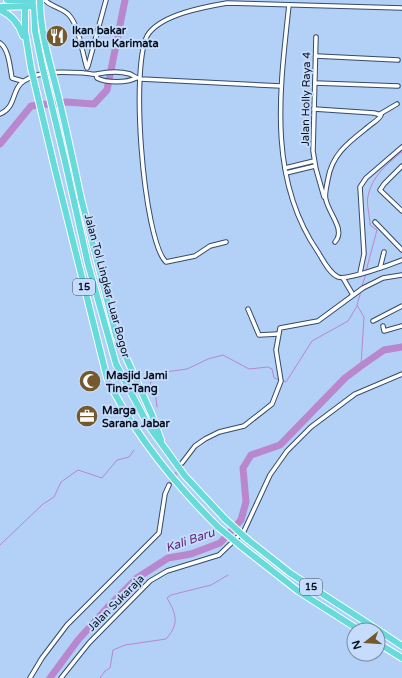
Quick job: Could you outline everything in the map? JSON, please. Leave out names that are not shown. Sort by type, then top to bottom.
[{"type":"highway","points":[[9,0],[36,3]]},
{"type":"highway","points":[[0,7],[25,6],[36,3]]},
{"type":"highway","points":[[36,3],[81,198],[116,335],[152,415],[164,449]]},
{"type":"highway","name":"Jalan Tol Lingkar Luar Bogor","points":[[36,3],[35,31],[88,264],[116,364],[148,425],[164,449],[191,483],[225,519],[247,539],[290,573],[366,622]]},
{"type":"highway","name":"Jalan Tol Lingkar Luar Bogor","points":[[25,6],[25,31],[28,55],[54,165],[109,382],[121,407],[150,450],[183,490],[218,527],[292,586],[347,622]]},
{"type":"highway","points":[[0,10],[7,13],[16,22],[22,34],[28,55]]},
{"type":"highway","name":"Jalan Tol Lingkar Luar Bogor","points":[[386,635],[402,646]]},
{"type":"highway","points":[[386,648],[402,658]]},
{"type":"street","points":[[45,0],[50,5],[68,14],[76,27],[87,68]]},
{"type":"street","points":[[86,73],[106,0]]},
{"type":"street","points":[[226,242],[210,246],[195,256],[166,262],[162,258],[152,223],[142,173],[140,153],[141,60],[144,43],[148,33],[157,25],[170,18],[227,3],[402,8]]},
{"type":"street","points":[[289,5],[281,86],[280,134],[284,168],[295,209],[305,233],[331,271],[338,277],[343,278],[372,271],[402,260]]},
{"type":"street","name":"Jalan Holly Raya 4","points":[[316,38],[314,161],[325,199],[340,232],[339,238],[335,242]]},
{"type":"street","points":[[0,43],[3,45],[7,56],[12,78],[23,81]]},
{"type":"street","points":[[316,56],[398,60]]},
{"type":"street","points":[[0,114],[12,104],[16,95],[17,87],[23,81],[50,73],[86,73],[96,75],[105,72],[126,74],[141,79],[281,86]]},
{"type":"street","points":[[96,75],[97,78],[104,80],[128,81],[136,78]]},
{"type":"street","points":[[315,83],[398,86]]},
{"type":"street","points":[[314,109],[380,114],[397,104]]},
{"type":"street","points":[[325,199],[328,178],[338,153],[351,140],[381,117],[380,114]]},
{"type":"street","points":[[362,273],[364,254],[360,186],[366,178],[402,147]]},
{"type":"street","points":[[284,168],[314,161]]},
{"type":"street","points":[[286,173],[315,166]]},
{"type":"street","points":[[402,166],[380,190],[402,211]]},
{"type":"street","points":[[375,222],[402,250]]},
{"type":"street","points":[[380,268],[384,252]]},
{"type":"street","points":[[182,463],[195,446],[205,439],[219,432],[244,426],[268,407],[275,398],[281,380],[276,350],[278,334],[282,327],[318,321],[363,288],[383,278],[402,275]]},
{"type":"street","points":[[343,278],[355,294]]},
{"type":"street","points":[[373,321],[402,306]]},
{"type":"street","points":[[248,309],[259,334],[278,334]]},
{"type":"street","points":[[383,326],[384,331],[402,326]]},
{"type":"street","name":"Jalan Sukaraja","points":[[61,678],[89,643],[150,580],[167,571],[219,555],[244,531],[270,475],[287,451],[311,427],[355,394],[402,374]]},
{"type":"street","points":[[30,678],[42,658],[66,625],[159,533],[165,494],[169,485]]},
{"type":"waterway","points":[[0,144],[31,106],[66,102],[94,104],[107,90],[125,0]]},
{"type":"waterway","points":[[366,271],[377,230],[370,225],[367,203],[370,189],[381,171],[402,152]]},
{"type":"waterway","points":[[362,286],[366,274]]},
{"type":"waterway","points":[[361,291],[357,305],[364,317],[361,366]]},
{"type":"waterway","points":[[284,381],[286,382],[312,341],[348,321],[357,306]]},
{"type":"waterway","name":"Kali Baru","points":[[50,678],[78,640],[137,578],[168,558],[191,554],[220,543],[241,520],[246,502],[243,468],[251,455],[280,445],[345,378],[384,350],[402,347]]},
{"type":"waterway","points":[[157,407],[155,391],[150,385],[152,378],[158,373],[187,369],[208,359],[223,355],[249,369],[268,367],[272,369],[274,378],[280,380]]},
{"type":"waterway","points":[[0,545],[43,504],[54,497],[61,482],[78,470],[102,478],[117,460],[129,457],[134,450]]},
{"type":"waterway","points":[[100,678],[105,671],[110,668],[113,650],[125,645],[166,639],[175,624],[175,614],[167,598],[171,595],[211,585],[228,575]]},
{"type":"tunnel","points":[[169,485],[182,463]]},
{"type":"place","name":"Ikan bakar bambu Karimata","points":[[57,36]]},
{"type":"place","name":"Masjid Jami Tine-Tang","points":[[90,381]]},
{"type":"place","name":"Marga Sarana Jabar","points":[[87,416]]}]
